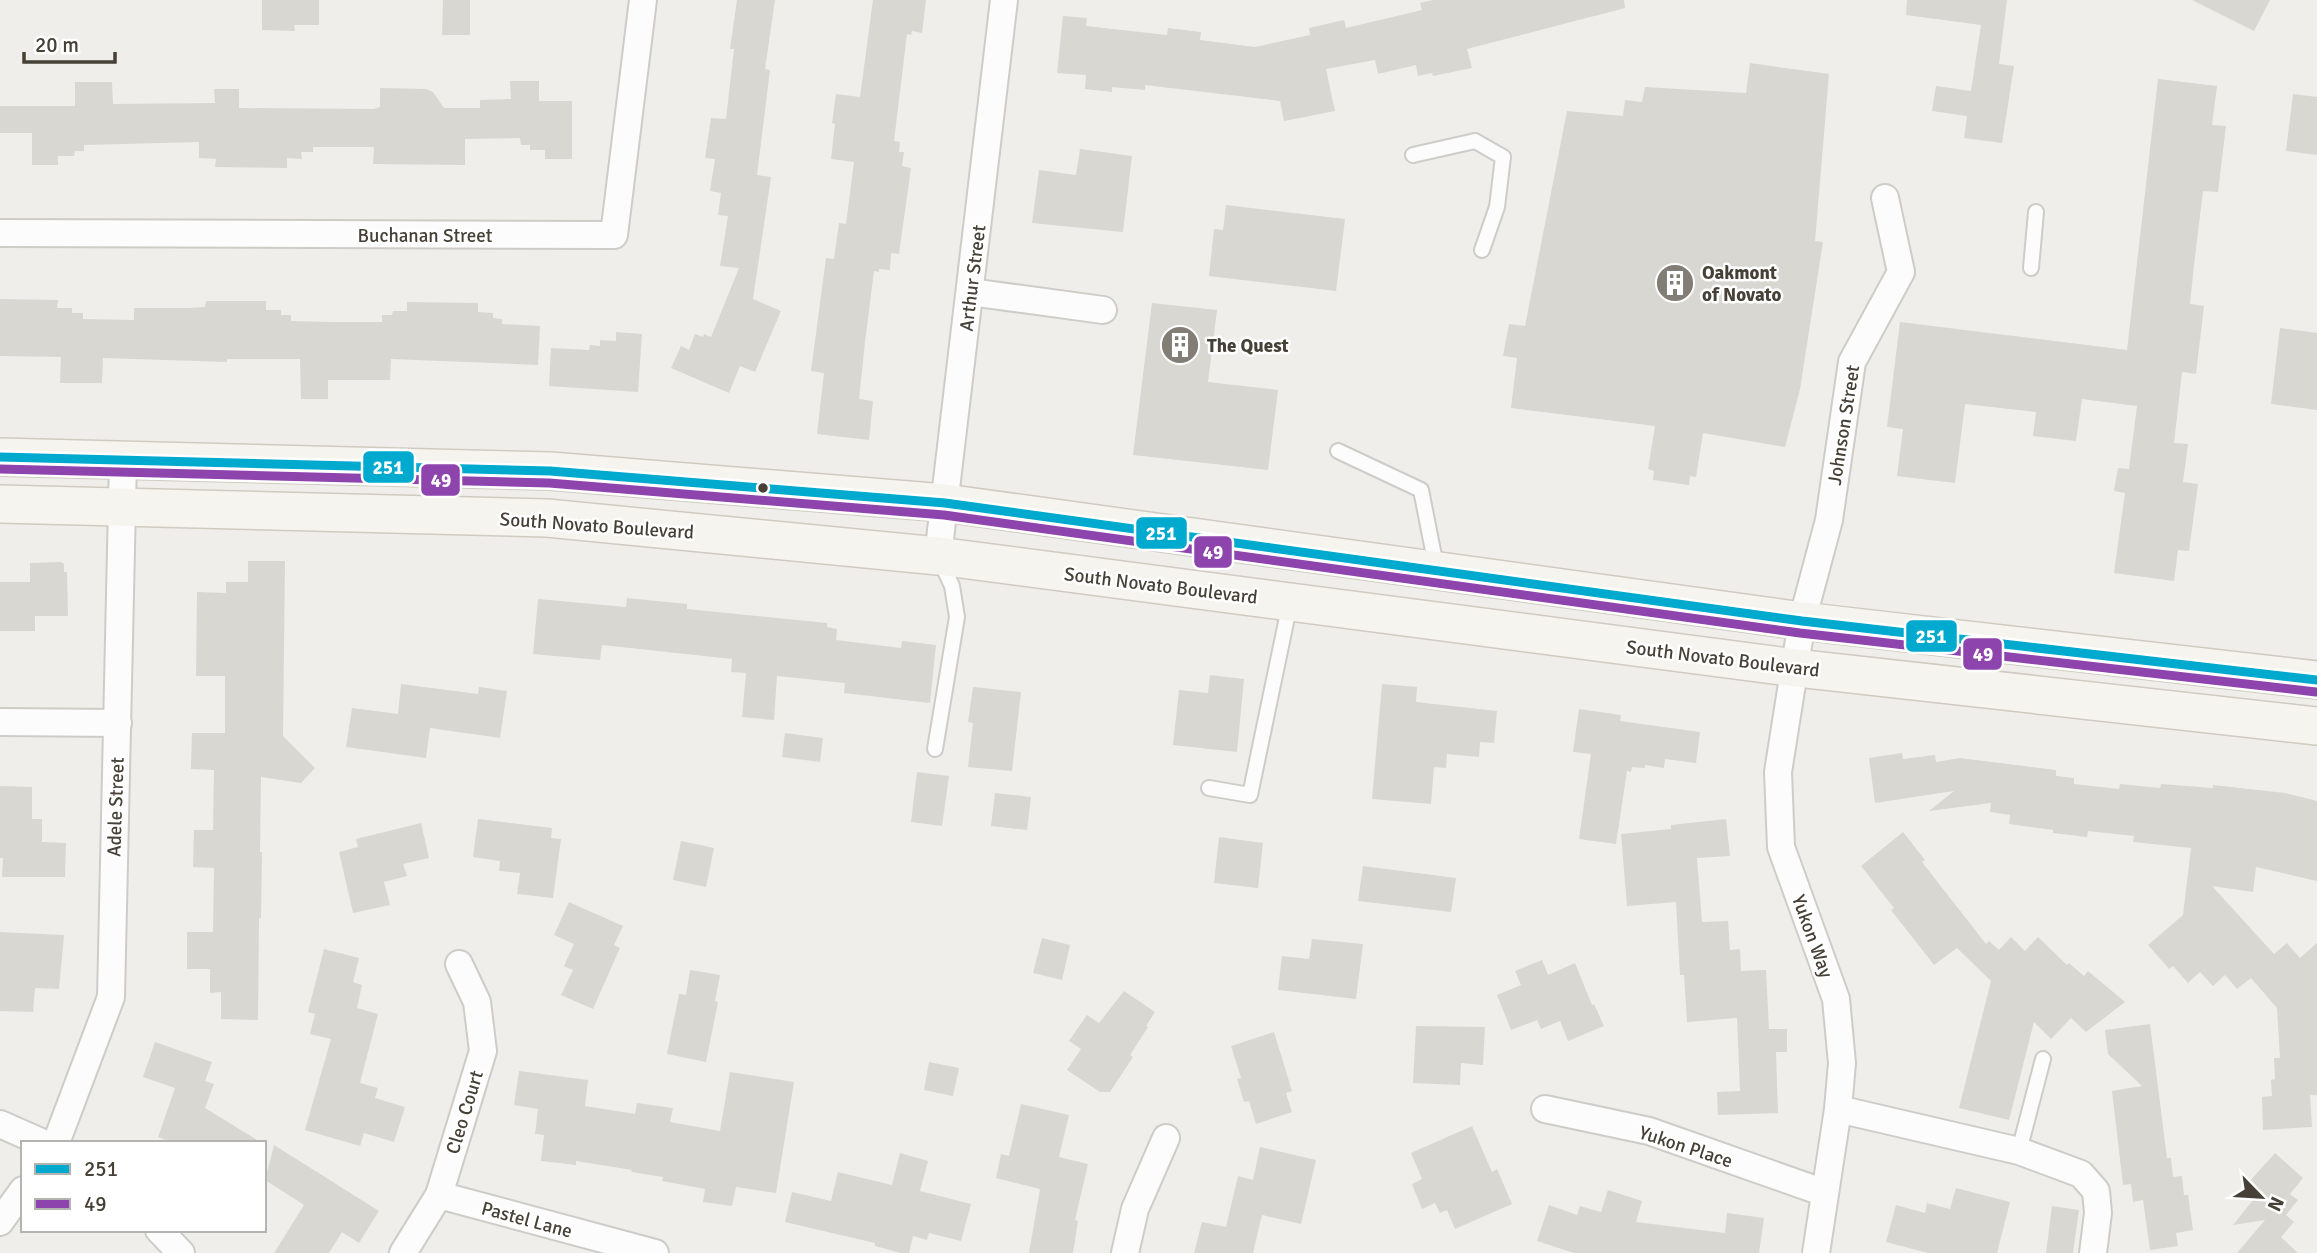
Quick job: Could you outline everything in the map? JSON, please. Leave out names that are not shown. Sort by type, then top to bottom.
[{"type":"main road","points":[[0,457],[550,471],[945,503],[1801,621],[2317,680]]},
{"type":"main road","name":"South Novato Boulevard","points":[[0,504],[547,518],[938,556],[1796,668],[2317,726]]},
{"type":"street","name":"Buchanan Street","points":[[0,233],[614,235],[643,0]]},
{"type":"street","name":"Arthur Street","points":[[938,556],[1003,0]]},
{"type":"street","name":"Johnson Street","points":[[1801,621],[1829,520],[1852,362],[1901,272],[1885,198]]},
{"type":"street","points":[[970,292],[1103,310]]},
{"type":"street","name":"Adele Street","points":[[57,1141],[111,998],[123,460]]},
{"type":"street","name":"Yukon Way","points":[[1801,621],[1796,668],[1778,772],[1781,847],[1836,999],[1842,1063],[1838,1109],[1816,1253]]},
{"type":"street","points":[[0,722],[118,723]]},
{"type":"street","name":"Cleo Court","points":[[403,1253],[439,1195],[483,1051],[477,1002],[459,964]]},
{"type":"street","name":"Yukon Place","points":[[1545,1109],[1649,1131],[1825,1193]]},
{"type":"street","points":[[1838,1109],[2019,1151],[2081,1174],[2096,1191],[2098,1213],[2093,1253]]},
{"type":"street","points":[[0,1124],[38,1141]]},
{"type":"street","points":[[1125,1253],[1135,1209],[1166,1138]]},
{"type":"street","points":[[0,1222],[21,1193]]},
{"type":"street","name":"Pastel Lane","points":[[439,1195],[655,1253]]},
{"type":"street","points":[[161,1232],[181,1253]]},
{"type":"lane","points":[[1413,155],[1475,141],[1503,158],[1497,207],[1482,250]]},
{"type":"lane","points":[[2031,268],[2036,212]]},
{"type":"lane","points":[[1338,451],[1421,490],[1437,571]]},
{"type":"lane","points":[[935,749],[957,617],[952,586],[938,556]]},
{"type":"lane","points":[[1209,788],[1250,795],[1290,602]]},
{"type":"lane","points":[[2019,1151],[2043,1059]]},
{"type":"building","points":[[262,0],[319,0],[319,25],[294,25],[295,31],[262,30]]},
{"type":"building","points":[[443,0],[470,0],[470,35],[442,35]]},
{"type":"building","points":[[737,0],[775,0],[765,69],[770,70],[757,175],[771,177],[753,299],[781,311],[755,372],[740,366],[729,393],[671,368],[681,346],[689,350],[695,334],[711,337],[739,268],[720,266],[728,216],[718,215],[721,193],[710,191],[715,159],[705,158],[711,118],[726,119],[734,49],[730,49]]},
{"type":"building","points":[[873,0],[926,0],[922,33],[912,31],[911,35],[907,34],[894,141],[900,142],[899,152],[904,152],[902,166],[911,168],[899,254],[891,253],[890,270],[874,271],[859,399],[873,401],[869,440],[817,434],[824,373],[811,371],[826,258],[834,259],[839,223],[846,224],[854,162],[831,159],[836,94],[860,97]]},
{"type":"building","points":[[1433,0],[1624,0],[1625,8],[1467,49],[1472,68],[1433,76],[1432,73],[1418,76],[1416,65],[1378,74],[1375,60],[1326,69],[1335,111],[1284,121],[1280,101],[1145,85],[1145,90],[1112,87],[1112,92],[1085,89],[1086,75],[1057,73],[1063,16],[1087,18],[1086,26],[1167,35],[1168,28],[1201,32],[1200,40],[1255,47],[1310,35],[1309,28],[1344,20],[1346,28],[1422,10],[1420,3]]},
{"type":"building","points":[[1907,0],[2007,0],[1999,64],[2014,66],[2002,143],[1964,138],[1967,116],[1932,111],[1936,86],[1971,91],[1981,25],[1906,15]]},
{"type":"building","points":[[2192,0],[2270,0],[2254,31]]},
{"type":"building","name":"Oakmont of Novato","points":[[1750,63],[1829,74],[1815,241],[1823,242],[1800,389],[1785,447],[1703,433],[1696,477],[1690,476],[1689,485],[1653,480],[1654,471],[1648,469],[1655,426],[1511,408],[1517,358],[1503,356],[1509,324],[1525,326],[1567,111],[1623,116],[1625,100],[1642,102],[1645,87],[1746,93]]},
{"type":"building","points":[[2158,79],[2217,86],[2212,125],[2226,126],[2218,192],[2203,191],[2194,265],[2190,304],[2204,306],[2196,374],[2182,372],[2174,443],[2188,444],[2183,482],[2198,484],[2189,551],[2178,550],[2174,581],[2114,573],[2125,493],[2114,491],[2118,468],[2129,469],[2137,406],[2082,399],[2076,441],[2033,436],[2036,412],[1965,404],[1955,483],[1897,476],[1903,429],[1887,427],[1900,322],[2127,350]]},
{"type":"building","points":[[510,81],[539,81],[539,101],[572,101],[572,159],[545,159],[545,150],[530,150],[530,145],[521,145],[520,138],[465,139],[465,165],[373,164],[374,147],[313,147],[313,152],[301,152],[302,159],[287,158],[287,168],[215,167],[216,159],[199,158],[199,142],[84,145],[84,151],[75,151],[74,156],[58,156],[58,165],[32,165],[32,133],[0,133],[0,106],[75,106],[75,82],[112,82],[113,104],[215,103],[214,89],[239,89],[239,108],[374,109],[380,107],[380,88],[426,89],[433,92],[444,108],[480,108],[480,100],[511,99]]},
{"type":"building","points":[[2293,94],[2317,97],[2317,155],[2286,151]]},
{"type":"building","points":[[1080,149],[1132,156],[1123,232],[1032,223],[1039,170],[1076,175]]},
{"type":"building","points":[[1226,205],[1345,219],[1336,291],[1209,276],[1214,229],[1223,230]]},
{"type":"building","points":[[0,299],[58,300],[57,308],[72,308],[72,313],[83,313],[83,319],[134,320],[134,308],[205,307],[206,301],[266,301],[266,310],[281,310],[281,315],[291,315],[291,321],[331,322],[382,322],[382,315],[392,315],[393,311],[407,311],[407,302],[478,303],[478,312],[493,313],[493,318],[502,319],[502,324],[540,326],[538,365],[391,359],[390,380],[328,380],[328,399],[301,399],[300,359],[227,359],[227,362],[103,358],[102,383],[60,383],[61,357],[0,356]]},
{"type":"building","name":"The Quest","points":[[1152,303],[1217,310],[1208,382],[1278,390],[1268,470],[1133,455]]},
{"type":"building","points":[[2280,328],[2317,333],[2317,410],[2271,404]]},
{"type":"building","points":[[616,332],[642,334],[638,392],[549,386],[551,348],[589,350],[590,345],[600,346],[600,340],[616,341]]},
{"type":"building","points":[[248,561],[285,561],[283,736],[315,768],[301,783],[261,777],[258,1020],[221,1019],[221,992],[210,993],[210,969],[187,969],[187,932],[213,932],[214,868],[193,867],[194,830],[213,830],[214,770],[191,769],[192,733],[225,733],[225,676],[196,676],[197,592],[226,593],[226,582],[248,582]]},
{"type":"building","points":[[30,563],[64,564],[64,572],[67,572],[68,616],[35,616],[35,631],[0,631],[0,582],[30,582]]},
{"type":"building","points":[[627,598],[687,604],[687,609],[827,623],[827,627],[837,629],[836,640],[901,648],[902,641],[936,645],[930,703],[844,693],[845,683],[777,676],[774,720],[742,717],[746,673],[731,672],[732,659],[602,645],[600,660],[533,654],[538,599],[626,607]]},
{"type":"building","points":[[1210,675],[1244,679],[1237,752],[1173,745],[1179,690],[1208,693]]},
{"type":"building","points":[[401,684],[478,694],[479,687],[507,691],[500,738],[430,728],[426,758],[346,747],[352,708],[398,714]]},
{"type":"building","points":[[1382,684],[1417,687],[1416,702],[1497,711],[1494,743],[1480,742],[1479,757],[1447,754],[1446,768],[1434,767],[1431,804],[1372,799]]},
{"type":"building","points":[[973,687],[1021,692],[1012,771],[968,767],[973,723],[968,722]]},
{"type":"building","points":[[1579,709],[1621,715],[1620,721],[1700,732],[1696,763],[1665,759],[1664,768],[1645,765],[1645,768],[1632,767],[1631,772],[1627,771],[1616,844],[1579,839],[1591,754],[1573,752]]},
{"type":"building","points":[[785,733],[823,738],[820,762],[782,757]]},
{"type":"building","points":[[1902,753],[1903,759],[1935,755],[1936,762],[1960,758],[2056,770],[2056,776],[2074,778],[2074,784],[2119,789],[2120,784],[2160,788],[2161,784],[2213,788],[2213,785],[2285,793],[2317,801],[2317,881],[2256,867],[2253,892],[2212,886],[2274,954],[2287,943],[2300,958],[2317,943],[2317,1095],[2310,1095],[2312,1127],[2263,1130],[2262,1097],[2272,1096],[2271,1080],[2275,1079],[2274,1058],[2280,1058],[2277,1008],[2251,978],[2237,989],[2225,975],[2213,986],[2200,972],[2188,983],[2173,966],[2169,969],[2148,945],[2183,915],[2191,848],[2133,842],[2134,836],[2088,831],[2087,837],[2009,824],[2010,815],[1990,812],[1991,803],[1929,811],[1954,791],[1875,803],[1869,758]]},
{"type":"building","points":[[917,772],[949,776],[942,826],[911,822]]},
{"type":"building","points":[[0,786],[32,787],[32,819],[42,819],[42,842],[66,843],[65,877],[2,877]]},
{"type":"building","points":[[995,793],[1031,797],[1027,830],[991,826]]},
{"type":"building","points":[[478,819],[552,828],[551,838],[561,839],[553,898],[517,894],[520,873],[499,871],[500,861],[473,857]]},
{"type":"building","points":[[1726,819],[1730,856],[1697,858],[1702,922],[1728,921],[1730,950],[1740,949],[1741,971],[1766,970],[1769,1029],[1787,1029],[1787,1052],[1776,1052],[1778,1113],[1718,1115],[1717,1092],[1740,1091],[1737,1018],[1687,1022],[1684,975],[1680,975],[1676,902],[1627,906],[1621,834],[1671,829],[1671,825]]},
{"type":"building","points":[[421,823],[429,858],[403,864],[407,876],[384,882],[390,905],[353,913],[339,852],[358,847],[356,839]]},
{"type":"building","points":[[1903,832],[1925,860],[1922,862],[1986,944],[1989,941],[1999,950],[2011,937],[2025,951],[2038,937],[2067,965],[2069,963],[2084,976],[2088,971],[2125,1002],[2086,1032],[2071,1018],[2051,1039],[2034,1022],[2009,1120],[1959,1108],[1991,981],[1957,948],[1934,965],[1861,866]]},
{"type":"building","points":[[1219,837],[1263,843],[1258,888],[1214,883]]},
{"type":"building","points":[[681,841],[714,848],[706,887],[673,880]]},
{"type":"building","points":[[1363,866],[1456,878],[1451,912],[1358,901]]},
{"type":"building","points":[[569,902],[623,926],[614,945],[620,948],[593,1009],[561,995],[573,970],[564,966],[574,944],[554,935]]},
{"type":"building","points":[[0,932],[64,935],[59,989],[35,988],[33,1012],[0,1011]]},
{"type":"building","points":[[1042,938],[1070,945],[1062,980],[1033,973]]},
{"type":"building","points":[[1312,939],[1363,944],[1356,999],[1278,990],[1282,956],[1309,959]]},
{"type":"building","points":[[324,949],[359,958],[353,982],[362,985],[357,1008],[378,1014],[360,1083],[378,1088],[375,1098],[405,1107],[394,1142],[364,1133],[360,1146],[305,1130],[331,1039],[310,1034],[315,1014],[308,1012]]},
{"type":"building","points":[[1542,960],[1548,975],[1575,963],[1592,1005],[1594,1004],[1604,1026],[1568,1041],[1560,1021],[1541,1029],[1537,1020],[1511,1030],[1497,995],[1521,985],[1515,971]]},
{"type":"building","points":[[690,970],[720,975],[715,1001],[718,1002],[706,1062],[667,1054],[679,994],[686,995]]},
{"type":"building","points":[[1124,991],[1155,1012],[1130,1055],[1133,1057],[1110,1092],[1100,1092],[1067,1070],[1081,1049],[1069,1041],[1087,1015],[1099,1023]]},
{"type":"building","points":[[2150,1024],[2167,1158],[2171,1158],[2173,1177],[2182,1176],[2193,1230],[2176,1233],[2178,1246],[2150,1250],[2143,1200],[2133,1202],[2131,1184],[2123,1185],[2112,1091],[2142,1086],[2108,1054],[2105,1030]]},
{"type":"building","points":[[1416,1026],[1485,1027],[1483,1065],[1461,1063],[1460,1085],[1413,1083]]},
{"type":"building","points":[[1274,1032],[1292,1091],[1286,1093],[1292,1112],[1256,1124],[1249,1101],[1244,1102],[1237,1079],[1241,1078],[1231,1046]]},
{"type":"building","points":[[155,1042],[212,1062],[205,1081],[214,1084],[205,1108],[259,1141],[169,1141],[158,1137],[175,1088],[143,1077]]},
{"type":"building","points":[[929,1062],[959,1068],[953,1096],[924,1090]]},
{"type":"building","points":[[519,1071],[588,1080],[585,1106],[635,1114],[637,1103],[673,1108],[670,1122],[720,1131],[730,1072],[794,1082],[776,1193],[736,1187],[732,1206],[703,1202],[705,1189],[662,1181],[663,1177],[576,1161],[576,1165],[541,1161],[544,1135],[535,1134],[538,1109],[514,1105]]},
{"type":"building","points":[[1021,1104],[1069,1115],[1059,1157],[1088,1164],[1075,1220],[1078,1221],[1073,1253],[1029,1253],[1040,1189],[996,1178],[1001,1154],[1009,1156]]},
{"type":"building","points":[[1472,1126],[1492,1172],[1497,1169],[1512,1204],[1455,1229],[1447,1210],[1440,1213],[1435,1203],[1422,1209],[1412,1184],[1422,1179],[1411,1153]]},
{"type":"building","points":[[274,1145],[379,1211],[359,1243],[342,1232],[329,1253],[274,1253],[304,1205],[266,1181]]},
{"type":"building","points":[[1260,1147],[1316,1160],[1301,1224],[1262,1215],[1253,1253],[1194,1253],[1202,1222],[1226,1227],[1238,1176],[1253,1180]]},
{"type":"building","points":[[900,1153],[928,1161],[920,1191],[971,1204],[961,1241],[929,1233],[927,1240],[913,1236],[909,1253],[901,1253],[875,1246],[875,1243],[785,1222],[792,1192],[831,1201],[838,1172],[892,1185]]},
{"type":"building","points":[[2275,1153],[2303,1178],[2290,1194],[2298,1200],[2286,1215],[2294,1222],[2281,1237],[2298,1253],[2237,1253],[2265,1220],[2233,1225],[2253,1200],[2250,1197],[2256,1189],[2249,1182]]},
{"type":"building","points":[[1956,1188],[2010,1202],[1997,1253],[1928,1253],[1886,1242],[1896,1205],[1925,1213],[1927,1203],[1950,1209]]},
{"type":"building","points":[[1608,1190],[1642,1201],[1636,1222],[1725,1233],[1727,1213],[1764,1218],[1759,1253],[1574,1253],[1537,1241],[1549,1205],[1577,1215],[1580,1206],[1601,1212]]},
{"type":"building","points":[[2052,1206],[2079,1210],[2073,1253],[2046,1253]]},
{"type":"transit line","name":"251","points":[[0,457],[550,471],[945,503],[1802,621],[2317,680]]},
{"type":"transit line","name":"49","points":[[0,469],[549,483],[944,515],[1800,633],[2316,692]]},
{"type":"place","name":"Oakmont of Novato","points":[[1675,283]]},
{"type":"place","name":"The Quest","points":[[1180,345]]}]
